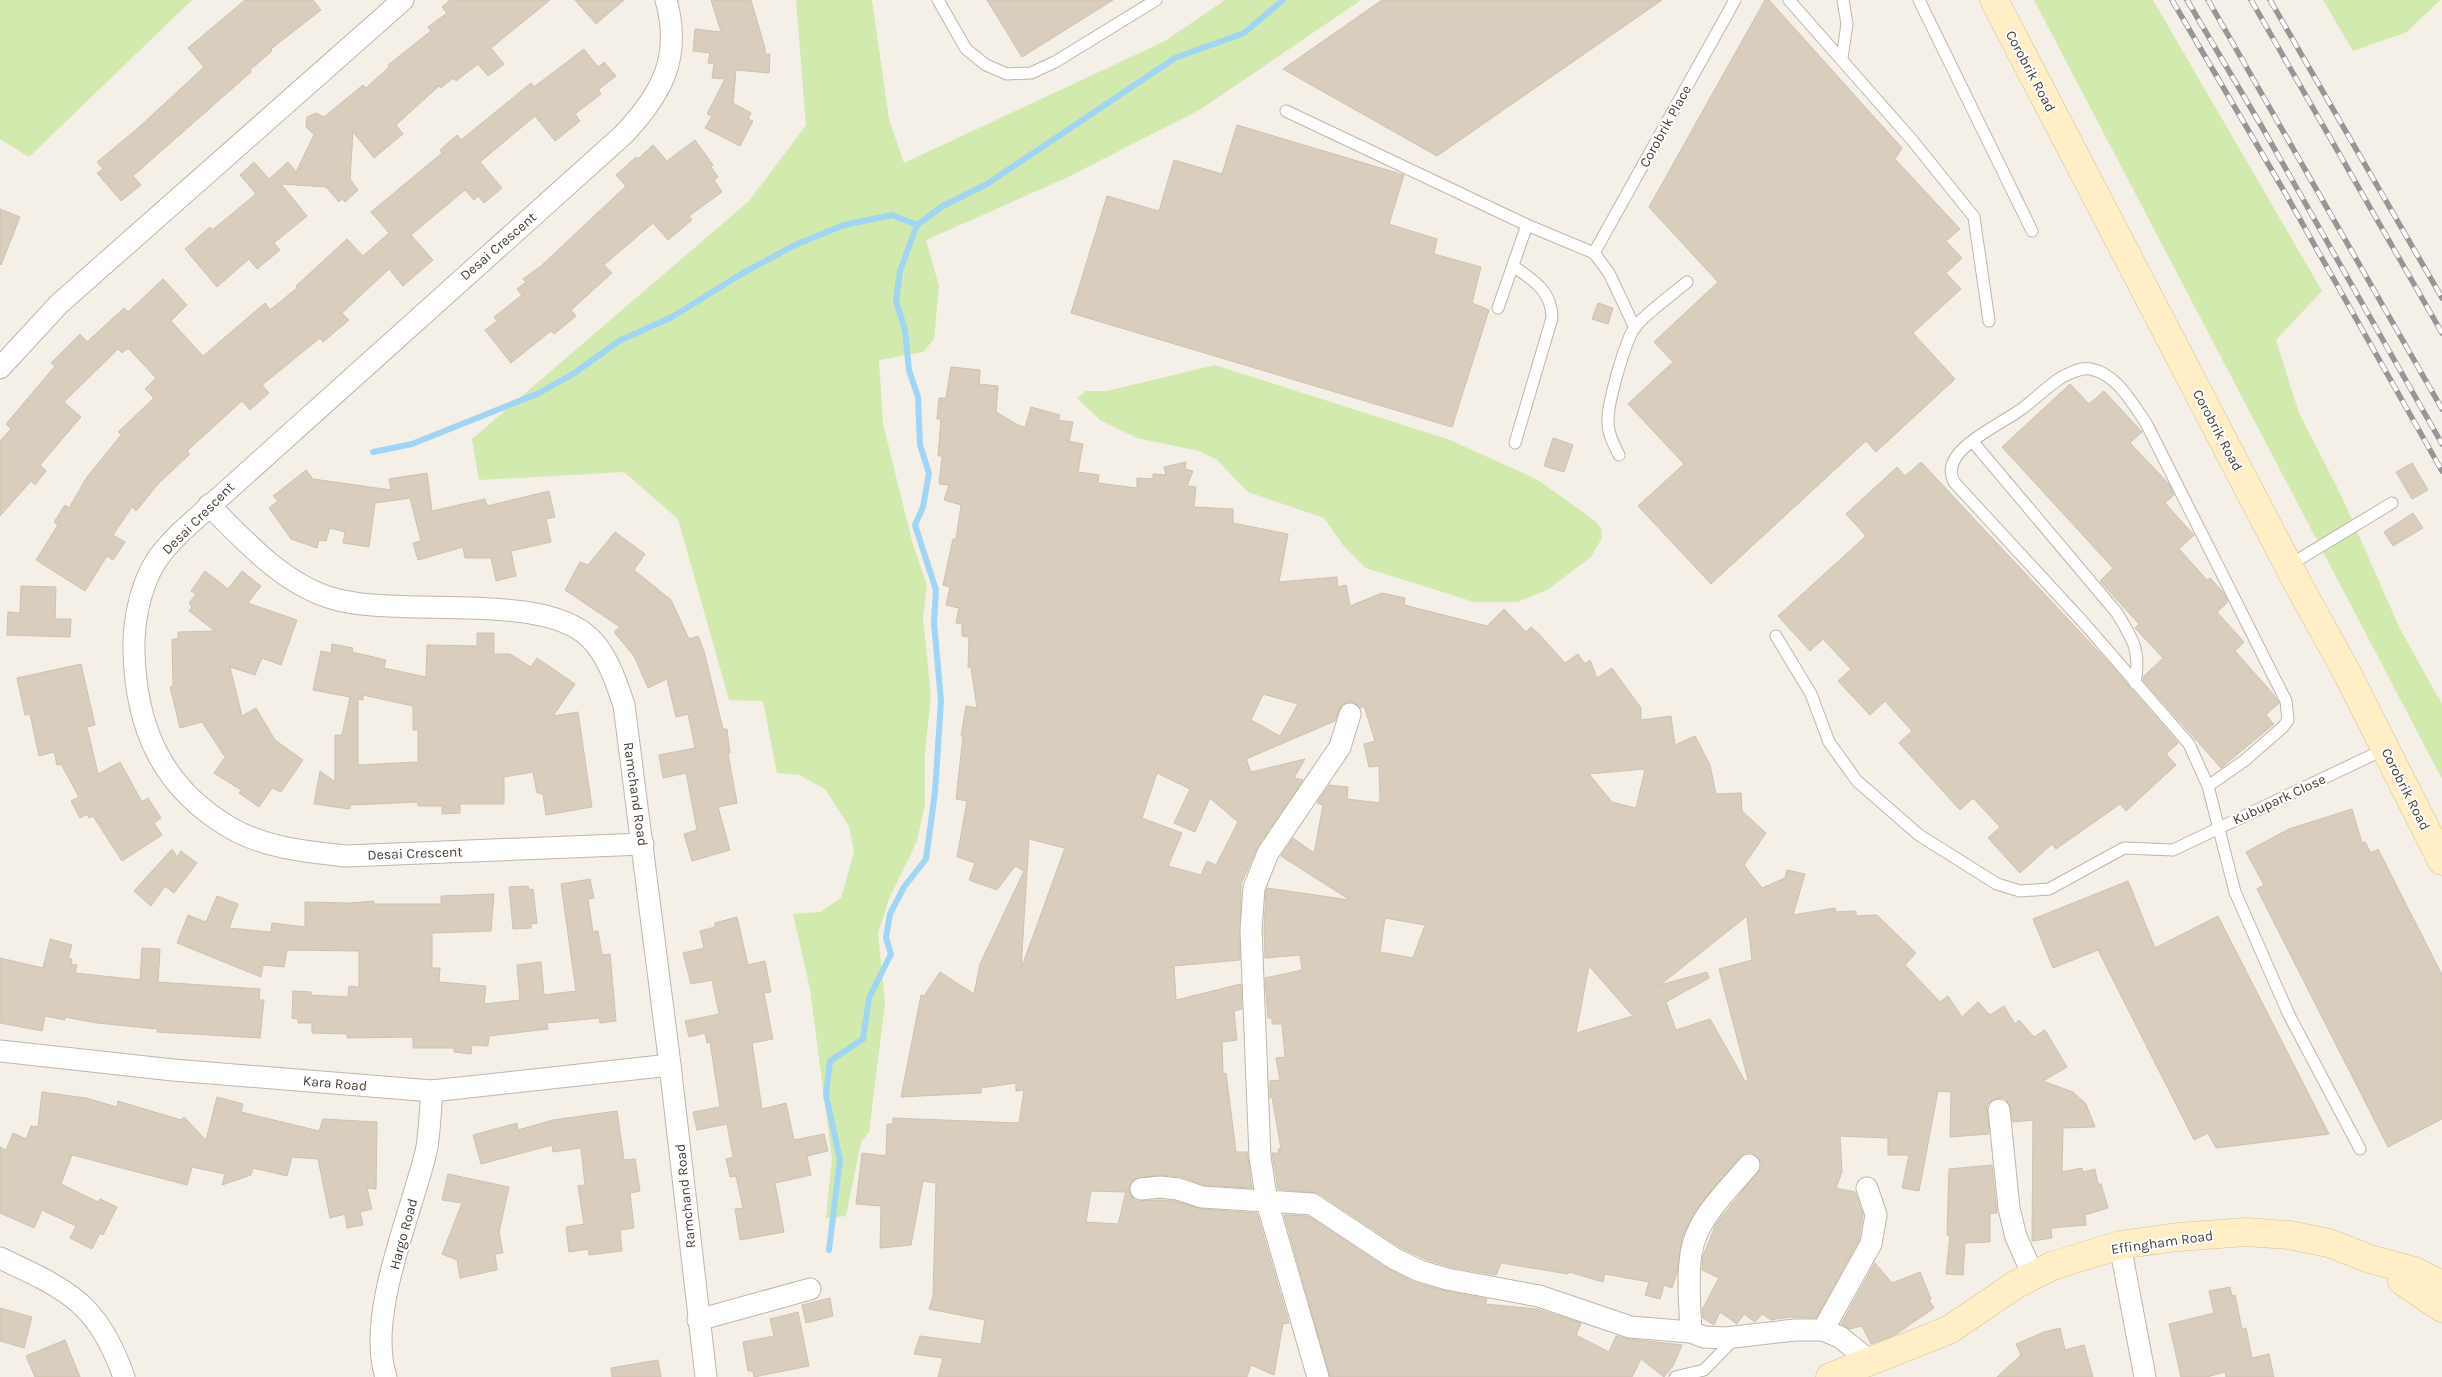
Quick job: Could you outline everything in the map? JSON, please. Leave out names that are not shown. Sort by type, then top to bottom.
[{"type":"street","points":[[0,368],[59,304],[403,0]]},
{"type":"street","name":"Desai Crescent","points":[[643,844],[346,856],[307,852],[270,845],[230,828],[204,809],[179,784],[151,742],[142,719],[137,695],[134,640],[136,616],[155,562],[180,532],[624,136],[641,117],[658,93],[671,57],[673,29],[666,0]]},
{"type":"street","name":"Corobrik Road","points":[[1994,0],[2442,861]]},
{"type":"street","name":"Ramchand Road","points":[[209,505],[248,544],[274,566],[300,584],[329,598],[371,606],[517,611],[548,616],[575,626],[584,633],[604,656],[624,705],[670,1065],[706,1377]]},
{"type":"street","points":[[1318,1377],[1267,1202],[1260,1157],[1257,1052],[1250,958],[1254,888],[1268,853],[1340,747],[1350,714]]},
{"type":"street","name":"Kara Road","points":[[0,1051],[173,1070],[432,1091],[670,1065]]},
{"type":"street","name":"Hargo Road","points":[[386,1377],[380,1333],[388,1288],[426,1150],[432,1091]]},
{"type":"street","points":[[1999,1110],[2009,1208],[2016,1237],[2033,1274]]},
{"type":"street","points":[[1691,1332],[1690,1285],[1693,1247],[1702,1223],[1721,1197],[1749,1165]]},
{"type":"street","points":[[1141,1189],[1160,1187],[1178,1189],[1202,1197],[1312,1204],[1374,1246],[1420,1271],[1447,1279],[1539,1296],[1630,1327],[1691,1332],[1704,1337],[1735,1338],[1795,1330],[1823,1330],[1840,1337],[1871,1362]]},
{"type":"street","points":[[1823,1330],[1870,1244],[1876,1214],[1867,1188]]},
{"type":"street","name":"Effingham Road","points":[[1830,1377],[1949,1330],[2033,1274],[2076,1258],[2120,1245],[2178,1237],[2246,1232],[2289,1234],[2329,1243],[2370,1259],[2414,1271],[2442,1285]]},
{"type":"street","points":[[2120,1245],[2145,1377]]},
{"type":"street","points":[[0,1258],[51,1282],[72,1295],[102,1329],[116,1354],[124,1377]]},
{"type":"street","name":"Effingham Road","points":[[2370,1259],[2442,1308]]},
{"type":"street","points":[[698,1320],[810,1289]]},
{"type":"lane","points":[[938,0],[966,49],[986,66],[1007,74],[1031,73],[1055,62],[1156,0]]},
{"type":"lane","name":"Corobrik Place","points":[[1594,253],[1735,0]]},
{"type":"lane","points":[[1789,0],[1842,58],[1912,140],[1974,218],[1989,321]]},
{"type":"lane","points":[[1842,58],[1847,24],[1844,0]]},
{"type":"lane","points":[[1919,0],[2032,231]]},
{"type":"lane","points":[[1286,111],[1527,225],[1594,253],[1608,273],[1635,328]]},
{"type":"lane","points":[[1498,308],[1527,225]]},
{"type":"lane","points":[[1513,266],[1541,288],[1549,297],[1552,306],[1552,318],[1516,443]]},
{"type":"lane","points":[[1619,455],[1611,439],[1608,422],[1619,368],[1635,328],[1687,282]]},
{"type":"lane","points":[[2208,786],[2244,761],[2280,731],[2288,720],[2286,701],[2233,591],[2146,423],[2117,384],[2096,370],[2087,368],[2062,377],[1973,442],[1957,456],[1952,464],[1954,482],[2136,683],[2188,744],[2208,786],[2236,892],[2289,1015],[2360,1148]]},
{"type":"lane","points":[[1973,442],[2117,613],[2135,643],[2139,662],[2136,683]]},
{"type":"lane","points":[[2288,566],[2392,503]]},
{"type":"lane","name":"Kubupark Close","points":[[1776,636],[1811,694],[1829,742],[1857,781],[1919,835],[1997,884],[2020,891],[2048,889],[2124,848],[2172,850],[2385,749]]},
{"type":"lane","points":[[1675,1377],[1704,1370],[1735,1338]]},
{"type":"green space","points":[[0,0],[192,0],[29,157],[0,139]]},
{"type":"green space","points":[[796,0],[872,0],[889,119],[904,163],[1165,41],[1225,0],[1361,0],[1201,109],[1068,177],[926,240],[939,286],[934,339],[923,352],[879,360],[883,424],[913,545],[927,585],[923,617],[931,696],[925,752],[925,804],[917,841],[889,899],[878,933],[885,1003],[869,1132],[861,1142],[846,1216],[826,1218],[832,1158],[810,989],[793,914],[820,912],[841,898],[854,852],[849,826],[825,789],[799,775],[777,773],[763,701],[729,700],[678,519],[624,472],[479,480],[472,439],[749,201],[806,125]]},
{"type":"green space","points":[[2034,0],[2153,0],[2322,291],[2276,340],[2299,413],[2342,497],[2400,629],[2442,704],[2442,779]]},
{"type":"green space","points":[[2323,0],[2440,0],[2407,32],[2353,51]]},
{"type":"green space","points":[[1215,365],[1450,440],[1538,480],[1594,520],[1601,528],[1602,538],[1591,557],[1547,590],[1517,602],[1474,602],[1366,568],[1343,545],[1324,518],[1248,492],[1217,460],[1199,451],[1137,438],[1100,420],[1077,398],[1086,391],[1107,391]]},
{"type":"building","points":[[245,0],[313,0],[321,10],[271,49],[272,51],[250,70],[251,72],[133,176],[141,185],[121,201],[97,173],[103,169],[97,162],[137,129],[204,67],[188,48]]},
{"type":"building","points":[[450,0],[550,0],[491,48],[504,64],[488,76],[478,64],[456,81],[453,78],[441,88],[439,86],[396,125],[403,134],[374,158],[353,132],[350,179],[358,190],[345,202],[342,199],[339,202],[326,187],[281,184],[307,216],[274,243],[280,250],[257,269],[249,259],[217,287],[185,249],[210,227],[212,230],[256,194],[240,175],[254,162],[269,179],[288,162],[296,172],[314,135],[306,127],[307,117],[316,113],[324,117],[363,85],[366,88],[389,67],[388,65],[431,31],[428,27],[447,13],[442,7]]},
{"type":"building","points":[[575,0],[624,0],[596,24]]},
{"type":"building","points":[[711,0],[751,0],[765,48],[765,54],[770,54],[769,73],[736,70],[733,103],[751,113],[748,119],[753,121],[740,146],[705,128],[712,116],[707,114],[725,79],[712,78],[714,64],[708,63],[710,53],[693,51],[695,29],[721,32]]},
{"type":"building","points":[[987,0],[1113,0],[1022,57]]},
{"type":"building","points":[[1382,0],[1662,0],[1437,156],[1283,69]]},
{"type":"building","points":[[1765,0],[1769,0],[1902,148],[1895,159],[1960,229],[1946,241],[1962,258],[1946,273],[1961,289],[1913,333],[1955,379],[1876,452],[1866,441],[1711,584],[1638,506],[1684,464],[1628,404],[1673,362],[1654,342],[1718,282],[1649,207]]},
{"type":"building","points":[[584,49],[598,67],[604,62],[616,76],[598,90],[601,94],[575,114],[580,121],[555,141],[535,116],[480,162],[502,188],[484,203],[478,196],[474,200],[465,190],[411,235],[433,260],[403,286],[389,269],[342,313],[349,320],[323,342],[320,338],[262,385],[269,393],[250,410],[242,401],[187,451],[190,454],[159,483],[136,511],[132,507],[113,535],[125,542],[113,560],[107,556],[85,591],[36,560],[58,525],[54,522],[65,505],[69,508],[87,477],[121,435],[118,432],[154,398],[145,389],[156,378],[128,348],[122,353],[118,349],[64,402],[81,417],[40,465],[46,471],[35,485],[31,481],[0,516],[0,441],[11,429],[6,424],[55,366],[51,363],[80,334],[87,342],[124,308],[128,312],[163,279],[187,305],[171,321],[203,356],[265,303],[270,310],[297,288],[296,286],[347,239],[363,256],[389,233],[371,212],[442,153],[440,150],[457,135],[461,140],[531,83],[534,87]]},
{"type":"building","points":[[1237,125],[1404,175],[1389,224],[1437,239],[1434,254],[1481,267],[1472,303],[1489,310],[1452,427],[1071,313],[1107,196],[1159,211],[1174,160],[1222,174]]},
{"type":"building","points":[[695,140],[713,165],[711,167],[718,177],[714,180],[722,192],[689,216],[692,220],[668,240],[653,223],[604,265],[612,273],[571,310],[576,316],[554,334],[551,331],[511,363],[485,330],[497,321],[494,317],[522,295],[517,289],[526,282],[523,279],[541,266],[626,186],[616,175],[636,157],[638,159],[653,145],[667,161]]},
{"type":"building","points":[[0,209],[20,217],[1,265],[0,264]]},
{"type":"building","points":[[1598,303],[1613,308],[1608,324],[1592,319]]},
{"type":"building","points":[[951,367],[980,370],[979,384],[998,386],[996,412],[1020,426],[1025,427],[1031,407],[1060,415],[1058,420],[1073,422],[1069,441],[1083,444],[1078,472],[1099,475],[1098,483],[1137,488],[1137,478],[1153,479],[1153,474],[1166,475],[1164,467],[1186,462],[1185,469],[1193,471],[1187,486],[1196,487],[1194,507],[1233,509],[1233,523],[1288,534],[1279,582],[1337,577],[1338,587],[1346,585],[1350,606],[1382,593],[1405,598],[1404,605],[1487,626],[1504,609],[1526,632],[1531,627],[1539,634],[1565,663],[1578,654],[1585,664],[1590,660],[1597,678],[1612,668],[1641,708],[1641,720],[1671,716],[1675,745],[1695,736],[1710,765],[1716,794],[1741,793],[1742,811],[1766,833],[1744,865],[1762,888],[1785,878],[1787,870],[1805,874],[1793,915],[1835,908],[1836,912],[1856,911],[1856,916],[1877,915],[1916,953],[1905,965],[1940,1002],[1948,996],[1962,1017],[1978,1002],[1990,1015],[2004,1006],[2015,1024],[2019,1020],[2034,1037],[2045,1030],[2067,1067],[2043,1081],[2073,1092],[2086,1104],[2095,1127],[2063,1128],[2062,1172],[2082,1168],[2083,1172],[2095,1169],[2098,1184],[2101,1184],[2108,1208],[2085,1215],[2086,1225],[2051,1228],[2052,1238],[2032,1241],[2033,1120],[2013,1122],[2009,1103],[2004,1098],[1997,1098],[1987,1105],[1989,1134],[1950,1137],[1951,1092],[1938,1091],[1919,1191],[1902,1188],[1909,1155],[1888,1155],[1888,1138],[1840,1136],[1842,1172],[1836,1188],[1855,1192],[1863,1215],[1859,1240],[1816,1318],[1790,1317],[1771,1320],[1762,1314],[1755,1322],[1744,1314],[1737,1324],[1720,1312],[1714,1325],[1703,1318],[1702,1310],[1719,1278],[1702,1270],[1703,1256],[1716,1224],[1761,1168],[1761,1161],[1752,1153],[1745,1153],[1740,1157],[1695,1211],[1682,1238],[1677,1273],[1672,1288],[1664,1285],[1660,1299],[1645,1295],[1649,1282],[1605,1274],[1603,1282],[1569,1272],[1568,1274],[1501,1263],[1496,1275],[1450,1267],[1425,1259],[1401,1248],[1318,1193],[1278,1189],[1272,1153],[1279,1153],[1278,1149],[1281,1149],[1272,1097],[1270,1098],[1270,1081],[1280,1080],[1276,1058],[1285,1057],[1282,1024],[1272,1024],[1272,1018],[1268,1018],[1265,978],[1302,970],[1300,955],[1265,958],[1266,891],[1267,888],[1350,900],[1281,856],[1293,838],[1314,853],[1323,805],[1317,803],[1329,785],[1348,787],[1347,799],[1380,803],[1379,766],[1369,767],[1364,744],[1375,741],[1364,706],[1360,708],[1354,702],[1348,702],[1341,705],[1335,721],[1246,759],[1251,772],[1305,759],[1294,778],[1303,780],[1258,846],[1241,884],[1240,960],[1174,966],[1176,1000],[1241,984],[1242,1009],[1234,1011],[1237,1040],[1222,1042],[1223,1074],[1226,1073],[1236,1152],[1247,1152],[1252,1188],[1204,1185],[1182,1177],[1159,1175],[1134,1179],[1129,1190],[1131,1196],[1136,1201],[1175,1201],[1201,1209],[1257,1213],[1289,1323],[1283,1324],[1274,1375],[1251,1365],[1247,1377],[938,1377],[943,1358],[914,1354],[920,1336],[981,1344],[985,1320],[929,1309],[933,1296],[936,1183],[923,1181],[911,1245],[880,1248],[881,1206],[856,1204],[862,1153],[886,1156],[887,1124],[893,1124],[893,1118],[1019,1123],[1024,1090],[1016,1091],[1016,1083],[981,1088],[981,1093],[901,1097],[921,995],[924,996],[940,972],[974,994],[980,964],[1024,871],[1015,866],[997,890],[969,880],[975,863],[957,857],[967,801],[956,799],[963,736],[961,736],[966,706],[977,708],[971,668],[968,667],[969,637],[962,636],[962,624],[956,623],[959,608],[946,605],[950,587],[943,585],[953,539],[956,539],[961,505],[944,500],[949,485],[939,484],[942,456],[938,456],[941,419],[937,419],[939,398],[946,398]],"holes":[[[1263,694],[1298,704],[1280,736],[1251,720]],[[1645,769],[1636,808],[1612,802],[1589,774]],[[1157,773],[1190,789],[1174,823],[1195,832],[1210,798],[1238,822],[1216,865],[1207,861],[1201,875],[1168,866],[1182,833],[1142,818]],[[1029,839],[1065,848],[1021,969]],[[1747,916],[1752,960],[1719,969],[1748,1080],[1745,1081],[1710,1019],[1676,1030],[1666,1002],[1709,978],[1707,972],[1660,985]],[[1385,918],[1425,925],[1413,958],[1380,952]],[[1589,966],[1633,1016],[1576,1033]],[[1091,1191],[1126,1192],[1118,1224],[1086,1222]]]},
{"type":"building","points":[[2070,384],[2089,404],[2104,391],[2142,432],[2130,443],[2169,484],[2174,495],[2165,503],[2194,535],[2179,549],[2207,580],[2210,578],[2223,592],[2228,602],[2217,612],[2244,642],[2235,651],[2279,703],[2266,715],[2274,724],[2221,768],[2143,680],[2144,676],[2163,658],[2135,628],[2139,624],[2100,581],[2113,568],[2002,447]]},
{"type":"building","points":[[1553,438],[1573,445],[1564,472],[1544,466]]},
{"type":"building","points":[[1921,462],[2109,663],[2178,743],[2166,754],[2176,765],[2126,811],[2120,804],[2056,849],[2052,844],[2020,873],[1988,838],[2000,827],[1973,798],[1960,810],[1899,743],[1912,731],[1885,701],[1870,715],[1838,681],[1851,669],[1823,639],[1810,651],[1778,616],[1866,536],[1846,514],[1897,467],[1905,476]]},
{"type":"building","points":[[2412,463],[2428,490],[2412,499],[2396,472]]},
{"type":"building","points":[[306,470],[313,479],[391,490],[389,479],[427,473],[432,511],[485,499],[487,506],[549,491],[555,517],[546,519],[551,542],[511,551],[516,576],[496,581],[491,558],[465,558],[463,547],[418,560],[413,543],[421,541],[410,498],[375,503],[369,547],[343,543],[345,532],[330,528],[326,541],[319,540],[317,548],[291,539],[269,508],[278,501],[273,496]]},
{"type":"building","points":[[2413,513],[2423,528],[2393,546],[2384,532]]},
{"type":"building","points":[[615,532],[645,554],[634,570],[671,600],[689,639],[698,636],[704,651],[723,729],[727,729],[730,753],[728,754],[737,803],[718,807],[730,850],[692,861],[684,834],[697,830],[686,773],[663,778],[659,755],[695,748],[688,714],[676,717],[667,679],[648,688],[634,656],[614,632],[620,627],[565,590],[580,562],[588,565]]},
{"type":"building","points":[[205,571],[228,589],[242,571],[261,586],[248,603],[297,620],[281,665],[262,658],[255,675],[230,667],[242,716],[256,708],[275,740],[303,760],[281,792],[272,788],[259,807],[239,793],[241,790],[214,773],[225,757],[202,722],[180,728],[170,687],[173,686],[172,639],[178,639],[178,632],[215,631],[189,611],[192,607],[189,603],[196,594],[191,591]]},
{"type":"building","points":[[21,586],[56,587],[55,619],[71,619],[70,637],[7,635],[8,612],[20,613]]},
{"type":"building","points":[[477,633],[494,633],[494,654],[510,654],[531,667],[537,658],[575,684],[553,716],[578,712],[592,807],[546,815],[543,794],[537,793],[533,772],[504,777],[504,804],[460,804],[460,813],[442,814],[442,806],[418,806],[418,802],[350,805],[350,809],[314,804],[320,771],[335,782],[335,735],[342,735],[350,697],[313,690],[321,651],[331,653],[332,644],[353,648],[352,652],[386,660],[384,668],[426,677],[427,645],[477,646]],"holes":[[[363,695],[413,706],[413,730],[418,730],[418,762],[358,765],[358,699],[363,700]]]},
{"type":"building","points":[[81,664],[95,725],[87,727],[98,774],[120,762],[142,802],[148,798],[161,818],[154,823],[162,835],[122,861],[93,816],[89,818],[87,814],[80,818],[71,801],[79,797],[61,764],[57,765],[54,752],[39,756],[30,714],[25,715],[17,678]]},
{"type":"building","points":[[2352,809],[2362,843],[2365,842],[2371,853],[2378,849],[2442,975],[2442,1119],[2388,1147],[2257,889],[2264,885],[2246,852],[2289,829]]},
{"type":"building","points":[[172,849],[177,857],[181,851],[197,863],[174,893],[165,886],[151,906],[134,891]]},
{"type":"building","points":[[590,879],[594,898],[588,899],[593,932],[598,931],[602,955],[610,954],[616,1021],[600,1023],[599,1018],[547,1023],[548,1029],[489,1036],[488,1046],[472,1045],[471,1054],[454,1052],[454,1048],[413,1048],[413,1037],[347,1038],[347,1034],[312,1033],[312,1023],[298,1023],[298,1019],[292,1018],[293,991],[311,992],[311,995],[348,997],[349,986],[359,987],[359,951],[287,950],[284,967],[263,965],[261,977],[177,943],[188,915],[206,922],[217,896],[238,904],[229,928],[271,932],[272,923],[305,927],[305,902],[350,903],[374,901],[374,904],[441,904],[441,896],[494,894],[491,931],[432,933],[432,968],[440,968],[439,982],[486,986],[484,1004],[520,1000],[517,965],[541,962],[544,995],[576,991],[561,884]]},
{"type":"building","points":[[2128,881],[2155,948],[2218,916],[2329,1134],[2216,1148],[2208,1133],[2194,1140],[2098,950],[2053,968],[2033,919]]},
{"type":"building","points":[[528,886],[529,890],[533,889],[537,923],[531,924],[531,928],[513,929],[509,887]]},
{"type":"building","points":[[737,917],[748,965],[765,961],[771,992],[764,993],[773,1039],[752,1043],[762,1109],[786,1103],[794,1140],[824,1134],[828,1151],[807,1156],[811,1175],[775,1183],[784,1232],[740,1240],[735,1209],[743,1208],[736,1176],[730,1177],[726,1159],[733,1157],[727,1124],[697,1130],[693,1112],[720,1107],[710,1042],[707,1043],[705,1033],[689,1037],[685,1021],[719,1014],[712,980],[691,984],[683,953],[704,948],[700,931],[715,927],[715,923]]},
{"type":"building","points":[[50,939],[72,945],[68,958],[72,959],[71,964],[77,965],[75,973],[140,980],[142,948],[160,949],[158,982],[260,989],[259,1000],[264,1000],[260,1038],[157,1032],[158,1029],[97,1023],[65,1017],[65,1020],[45,1016],[42,1031],[0,1023],[0,958],[43,968]]},
{"type":"building","points":[[42,1092],[86,1098],[117,1107],[118,1101],[181,1120],[184,1117],[206,1140],[217,1097],[243,1104],[241,1112],[319,1131],[323,1119],[377,1122],[376,1189],[367,1188],[372,1209],[360,1212],[363,1225],[347,1228],[345,1214],[330,1218],[318,1159],[292,1157],[287,1176],[253,1168],[251,1175],[222,1185],[225,1174],[192,1167],[187,1185],[72,1155],[61,1184],[98,1202],[100,1199],[117,1207],[103,1235],[100,1233],[92,1249],[70,1238],[76,1226],[42,1210],[34,1228],[0,1213],[0,1147],[6,1150],[13,1133],[26,1139],[31,1126],[38,1127]]},
{"type":"building","points":[[617,1111],[624,1160],[635,1159],[640,1191],[630,1193],[634,1228],[620,1230],[622,1251],[589,1255],[588,1249],[569,1252],[566,1227],[584,1224],[578,1186],[585,1185],[581,1148],[553,1152],[552,1145],[481,1164],[473,1135],[517,1123],[518,1130],[553,1120]]},
{"type":"building","points":[[1992,1165],[1997,1213],[1990,1214],[1990,1242],[1965,1243],[1963,1275],[1946,1274],[1950,1235],[1947,1235],[1949,1169]]},
{"type":"building","points":[[448,1174],[509,1187],[499,1232],[503,1253],[495,1254],[497,1270],[460,1278],[457,1260],[442,1254],[462,1203],[442,1200]]},
{"type":"building","points":[[1284,1215],[1308,1216],[1388,1269],[1416,1283],[1487,1299],[1485,1304],[1537,1309],[1581,1323],[1576,1335],[1609,1352],[1616,1336],[1682,1345],[1673,1366],[1664,1377],[1641,1359],[1632,1377],[1330,1377]]},
{"type":"building","points":[[1875,1263],[1892,1283],[1920,1272],[1931,1299],[1929,1300],[1934,1308],[1895,1335],[1871,1344],[1862,1326],[1850,1329],[1841,1324]]},
{"type":"building","points":[[2230,1287],[2232,1296],[2235,1295],[2242,1329],[2246,1328],[2252,1358],[2269,1354],[2274,1377],[2226,1377],[2225,1372],[2207,1377],[2181,1377],[2169,1324],[2214,1313],[2209,1291]]},
{"type":"building","points":[[830,1298],[833,1316],[806,1323],[802,1305]]},
{"type":"building","points":[[0,1308],[32,1317],[24,1348],[0,1341]]},
{"type":"building","points":[[798,1312],[809,1366],[754,1377],[753,1371],[748,1371],[743,1342],[774,1336],[770,1319]]},
{"type":"building","points":[[2060,1328],[2065,1350],[2084,1345],[2093,1377],[1997,1377],[2021,1355],[2016,1344],[2044,1332]]},
{"type":"building","points":[[65,1340],[80,1377],[35,1377],[26,1356]]},
{"type":"building","points":[[658,1360],[661,1377],[612,1377],[611,1368]]},
{"type":"waterway","points":[[829,1250],[840,1160],[826,1095],[830,1061],[863,1039],[869,998],[891,954],[886,938],[890,914],[904,887],[926,859],[935,792],[941,701],[934,623],[936,590],[915,525],[923,507],[929,473],[920,445],[918,397],[909,370],[905,330],[896,301],[900,271],[917,225],[941,207],[987,184],[1175,58],[1244,33],[1283,0]]},
{"type":"waterway","points":[[373,452],[412,444],[537,394],[573,374],[619,341],[672,317],[743,273],[795,245],[844,225],[892,215],[917,225]]},
{"type":"railway","points":[[2172,0],[2284,191],[2442,471]]},
{"type":"railway","points":[[2187,0],[2262,127],[2442,444]]},
{"type":"railway","points":[[2208,0],[2442,409]]},
{"type":"railway","points":[[2251,0],[2442,333]]},
{"type":"railway","points":[[2270,0],[2442,298]]}]
